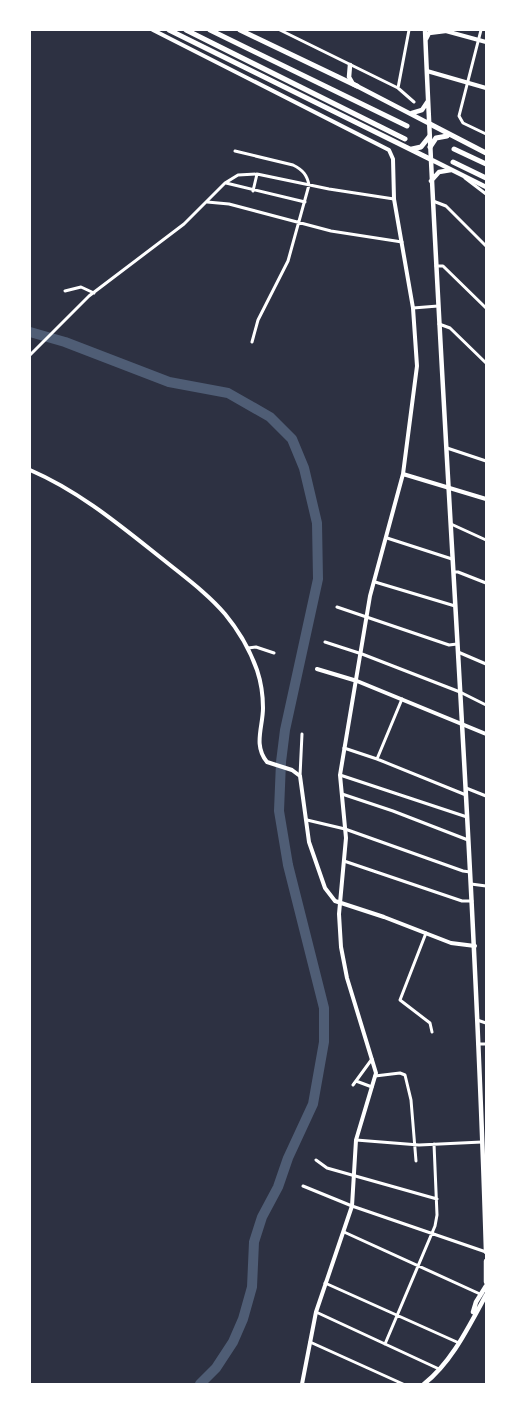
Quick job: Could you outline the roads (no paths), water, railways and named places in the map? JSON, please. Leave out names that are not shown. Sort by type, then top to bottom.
[{"type":"highway","points":[[169,30],[430,159]]},
{"type":"highway","points":[[186,30],[405,139]]},
{"type":"highway","points":[[210,30],[407,126]]},
{"type":"highway","points":[[240,30],[357,86]]},
{"type":"highway","points":[[430,124],[486,153]]},
{"type":"highway","points":[[430,147],[439,136],[453,137]]},
{"type":"highway","points":[[409,148],[421,147],[429,137]]},
{"type":"highway","points":[[454,149],[486,164]]},
{"type":"highway","points":[[453,162],[486,178]]},
{"type":"main road","points":[[425,30],[431,181],[454,572],[454,606],[473,901],[478,1044],[484,1126],[486,1252]]},
{"type":"main road","points":[[425,43],[429,33],[444,30]]},
{"type":"main road","points":[[350,65],[350,80],[357,86],[430,124]]},
{"type":"main road","points":[[409,113],[422,110],[428,100]]},
{"type":"main road","points":[[430,159],[486,187]]},
{"type":"main road","points":[[431,181],[439,172],[453,171]]},
{"type":"main road","points":[[473,1316],[480,1294],[486,1284],[486,1261]]},
{"type":"main road","points":[[424,1384],[440,1370],[459,1343],[486,1295]]},
{"type":"street","points":[[153,30],[389,150],[393,160],[394,199],[413,308],[417,366],[403,474],[367,616],[340,774],[345,829],[340,904],[341,948],[347,978],[373,1058],[375,1076],[356,1140],[352,1206],[316,1312],[302,1384]]},
{"type":"street","points":[[280,30],[288,32],[398,88],[414,102]]},
{"type":"street","points":[[398,88],[409,30]]},
{"type":"street","points":[[444,30],[486,42]]},
{"type":"street","points":[[481,30],[459,116],[463,123],[486,134]]},
{"type":"street","points":[[427,71],[486,88]]},
{"type":"street","points":[[235,151],[293,165],[304,173],[309,185],[288,261],[258,320],[252,342]]},
{"type":"street","points":[[30,355],[94,293],[184,224],[226,183],[238,176],[256,174],[394,199]]},
{"type":"street","points":[[253,191],[256,174]]},
{"type":"street","points":[[462,175],[486,194]]},
{"type":"street","points":[[226,183],[305,202]]},
{"type":"street","points":[[433,201],[446,206],[486,246]]},
{"type":"street","points":[[207,202],[230,204],[351,235],[402,242]]},
{"type":"street","points":[[436,266],[443,266],[486,308]]},
{"type":"street","points":[[65,291],[81,287],[94,293]]},
{"type":"street","points":[[413,308],[438,306]]},
{"type":"street","points":[[439,324],[450,328],[486,363]]},
{"type":"street","points":[[446,448],[486,461]]},
{"type":"street","points":[[30,470],[94,504],[200,589],[225,614],[248,648],[262,689],[263,714],[259,746],[267,762],[289,769],[300,776]]},
{"type":"street","points":[[403,474],[449,486],[486,499]]},
{"type":"street","points":[[451,524],[486,540]]},
{"type":"street","points":[[387,538],[453,559]]},
{"type":"street","points":[[454,572],[486,584]]},
{"type":"street","points":[[375,582],[454,606]]},
{"type":"street","points":[[337,607],[449,645],[457,644]]},
{"type":"street","points":[[325,642],[362,654],[460,692],[486,705]]},
{"type":"street","points":[[248,648],[256,646],[274,653]]},
{"type":"street","points":[[458,652],[486,664]]},
{"type":"street","points":[[316,669],[357,681],[486,734]]},
{"type":"street","points":[[377,759],[402,700]]},
{"type":"street","points":[[302,734],[300,776],[309,842],[318,870],[328,892],[335,901],[384,917],[452,944],[475,946]]},
{"type":"street","points":[[344,748],[377,759],[466,796]]},
{"type":"street","points":[[340,774],[467,817]]},
{"type":"street","points":[[466,788],[486,796]]},
{"type":"street","points":[[342,794],[469,841]]},
{"type":"street","points":[[307,820],[345,829],[463,871],[471,872]]},
{"type":"street","points":[[344,861],[462,901],[473,901]]},
{"type":"street","points":[[471,884],[486,886]]},
{"type":"street","points":[[426,933],[400,1000],[430,1023],[432,1032]]},
{"type":"street","points":[[477,1020],[486,1023]]},
{"type":"street","points":[[478,1044],[486,1044]]},
{"type":"street","points":[[372,1087],[354,1083],[373,1058]]},
{"type":"street","points":[[375,1076],[400,1073],[405,1075],[411,1100],[416,1161]]},
{"type":"street","points":[[356,1140],[414,1144],[483,1142]]},
{"type":"street","points":[[385,1344],[432,1234],[437,1215],[434,1144]]},
{"type":"street","points":[[316,1160],[327,1168],[354,1177],[436,1199]]},
{"type":"street","points":[[303,1186],[352,1206],[486,1252]]},
{"type":"street","points":[[344,1232],[480,1294]]},
{"type":"street","points":[[325,1283],[459,1343]]},
{"type":"street","points":[[316,1312],[440,1370]]},
{"type":"street","points":[[309,1342],[403,1384]]},
{"type":"waterway","points":[[30,332],[65,342],[169,382],[228,393],[270,417],[292,439],[304,468],[317,523],[318,579],[285,730],[281,762],[279,811],[288,865],[324,1008],[324,1042],[313,1104],[288,1158],[278,1187],[262,1217],[254,1242],[252,1287],[243,1319],[233,1342],[216,1368],[200,1384]]}]
